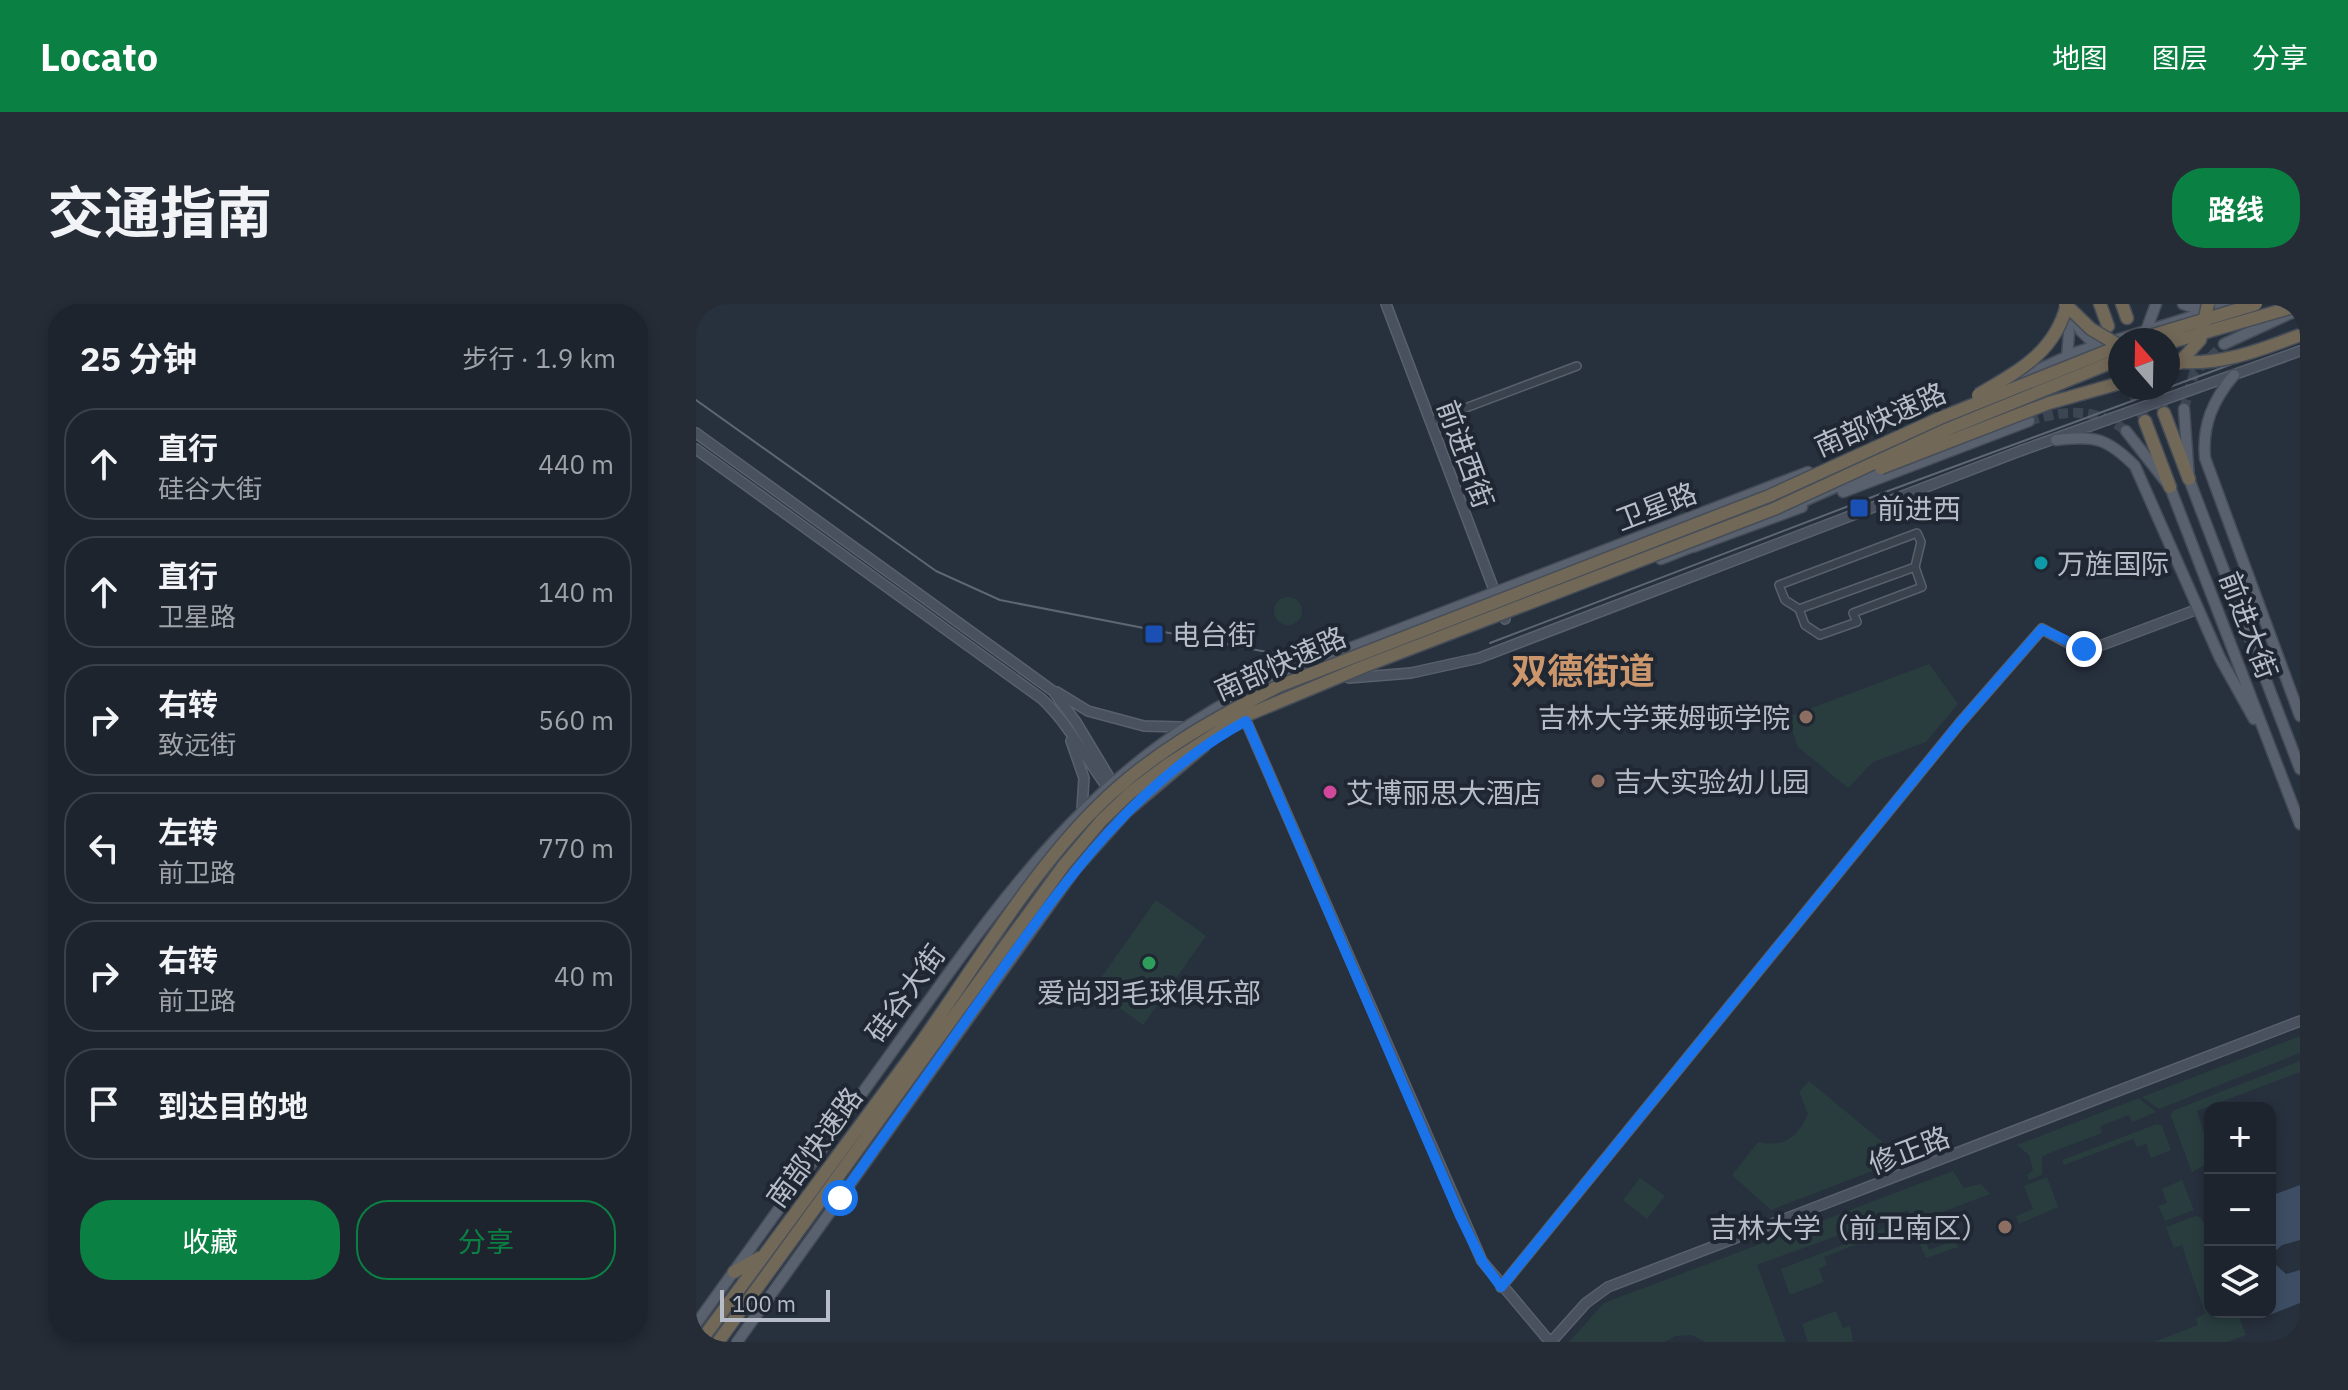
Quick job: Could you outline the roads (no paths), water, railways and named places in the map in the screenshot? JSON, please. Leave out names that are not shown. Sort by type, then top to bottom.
[{"type":"highway","points":[[1940,418],[2041,354],[2057,334],[2065,304],[2091,329],[2108,339]]},
{"type":"highway","points":[[2100,304],[2108,326]]},
{"type":"highway","points":[[2122,304],[2127,318]]},
{"type":"highway","points":[[2178,328],[2256,304]]},
{"type":"highway","points":[[2180,342],[2300,306]]},
{"type":"highway","points":[[2180,363],[2200,340],[2207,308]]},
{"type":"highway","points":[[2180,362],[2204,363],[2230,359],[2300,335]]},
{"type":"highway","name":"南部快速路","points":[[718,1342],[922,1051],[1053,857],[1123,783],[1209,721],[1279,686],[1769,496],[1940,418],[2108,351]]},
{"type":"highway","name":"南部快速路","points":[[700,1342],[1083,841],[1130,793],[1206,739],[1284,698],[1774,509],[1948,429],[2108,364]]},
{"type":"highway","points":[[1774,509],[2029,411],[2108,387]]},
{"type":"highway","points":[[2164,413],[2189,479]]},
{"type":"highway","points":[[2145,421],[2170,487]]},
{"type":"highway","points":[[734,1272],[765,1255]]},
{"type":"main road","points":[[2065,304],[2081,331],[2108,356]]},
{"type":"main road","points":[[2065,304],[2069,333],[2067,357]]},
{"type":"main road","points":[[2147,328],[2156,304]]},
{"type":"main road","points":[[2183,304],[2207,308]]},
{"type":"main road","name":"卫星路","points":[[2150,328],[2207,308],[2233,304]]},
{"type":"main road","points":[[2224,344],[2300,306]]},
{"type":"main road","name":"卫星路","points":[[1109,786],[1182,727],[1280,675],[1839,460],[2067,357],[2108,342]]},
{"type":"main road","name":"卫星路","points":[[1127,812],[1195,754],[1246,721],[1835,489],[1959,430],[2108,371]]},
{"type":"main road","points":[[2234,375],[2211,408],[2205,431],[2205,458],[2300,716]]},
{"type":"main road","name":"前进大街","points":[[2184,409],[2189,479],[2300,769]]},
{"type":"main road","points":[[1687,549],[2029,421]]},
{"type":"main road","name":"前进大街","points":[[2126,431],[2170,487],[2300,824]]},
{"type":"main road","points":[[2056,440],[2086,436],[2114,445],[2135,466],[2220,658],[2270,746]]},
{"type":"main road","name":"硅谷大街","points":[[696,1324],[1004,896],[1082,809],[1109,786]]},
{"type":"main road","points":[[737,1342],[1032,928],[1075,870],[1127,812]]},
{"type":"street","name":"前进西街","points":[[1386,304],[1505,619]]},
{"type":"street","name":"卫星路","points":[[1349,678],[1411,673],[1479,658],[2300,351]]},
{"type":"street","points":[[1431,421],[1577,366]]},
{"type":"street","points":[[696,433],[1053,691],[1088,711],[1144,726],[1182,727]]},
{"type":"street","points":[[696,449],[1057,713],[1127,812]]},
{"type":"street","points":[[1917,533],[1921,542],[1915,567],[1922,587],[1853,613],[1857,622],[1820,635],[1805,625],[1799,609],[1785,600],[1779,585],[1917,533]]},
{"type":"street","points":[[1799,609],[1915,567]]},
{"type":"street","points":[[1501,1287],[1819,901],[1960,723],[2042,629],[2072,645],[2094,648],[2198,609]]},
{"type":"street","points":[[1053,691],[1109,786]]},
{"type":"street","points":[[1057,713],[1083,771],[1082,809]]},
{"type":"street","points":[[1246,721],[1482,1261],[1550,1342]]},
{"type":"street","name":"修正路","points":[[1550,1342],[1586,1303],[1608,1287],[2300,1021]]},
{"type":"water","points":[[2300,1185],[2300,1240],[2282,1245],[2276,1250],[2276,1246],[2276,1194]]},
{"type":"water","points":[[2276,1265],[2286,1274],[2300,1270],[2300,1303],[2276,1312]]},
{"type":"tunnel","points":[[2184,409],[2194,373],[2224,344]]},
{"type":"tunnel","points":[[2137,400],[2145,421]]},
{"type":"tunnel","points":[[2159,400],[2164,413]]},
{"type":"tunnel","points":[[2029,421],[2067,413],[2091,414],[2126,431]]},
{"type":"tram line","points":[[1490,643],[1888,491],[2300,339]]},
{"type":"tram line","points":[[696,400],[936,571],[1000,600],[1287,656]]},
{"type":"place","name":"前进西","points":[[1859,508]]},
{"type":"place","name":"万旌国际","points":[[2041,563]]},
{"type":"place","name":"电台街","points":[[1154,634]]},
{"type":"place","name":"吉林大学莱姆顿学院","points":[[1806,717]]},
{"type":"place","name":"吉大实验幼儿园","points":[[1598,781]]},
{"type":"place","name":"艾博丽思大酒店","points":[[1330,792]]},
{"type":"place","name":"爱尚羽毛球俱乐部","points":[[1149,963]]},
{"type":"place","name":"吉林大学（前卫南区）","points":[[2005,1227]]},
{"type":"district","name":"双德街道","points":[[1583,670]]}]
